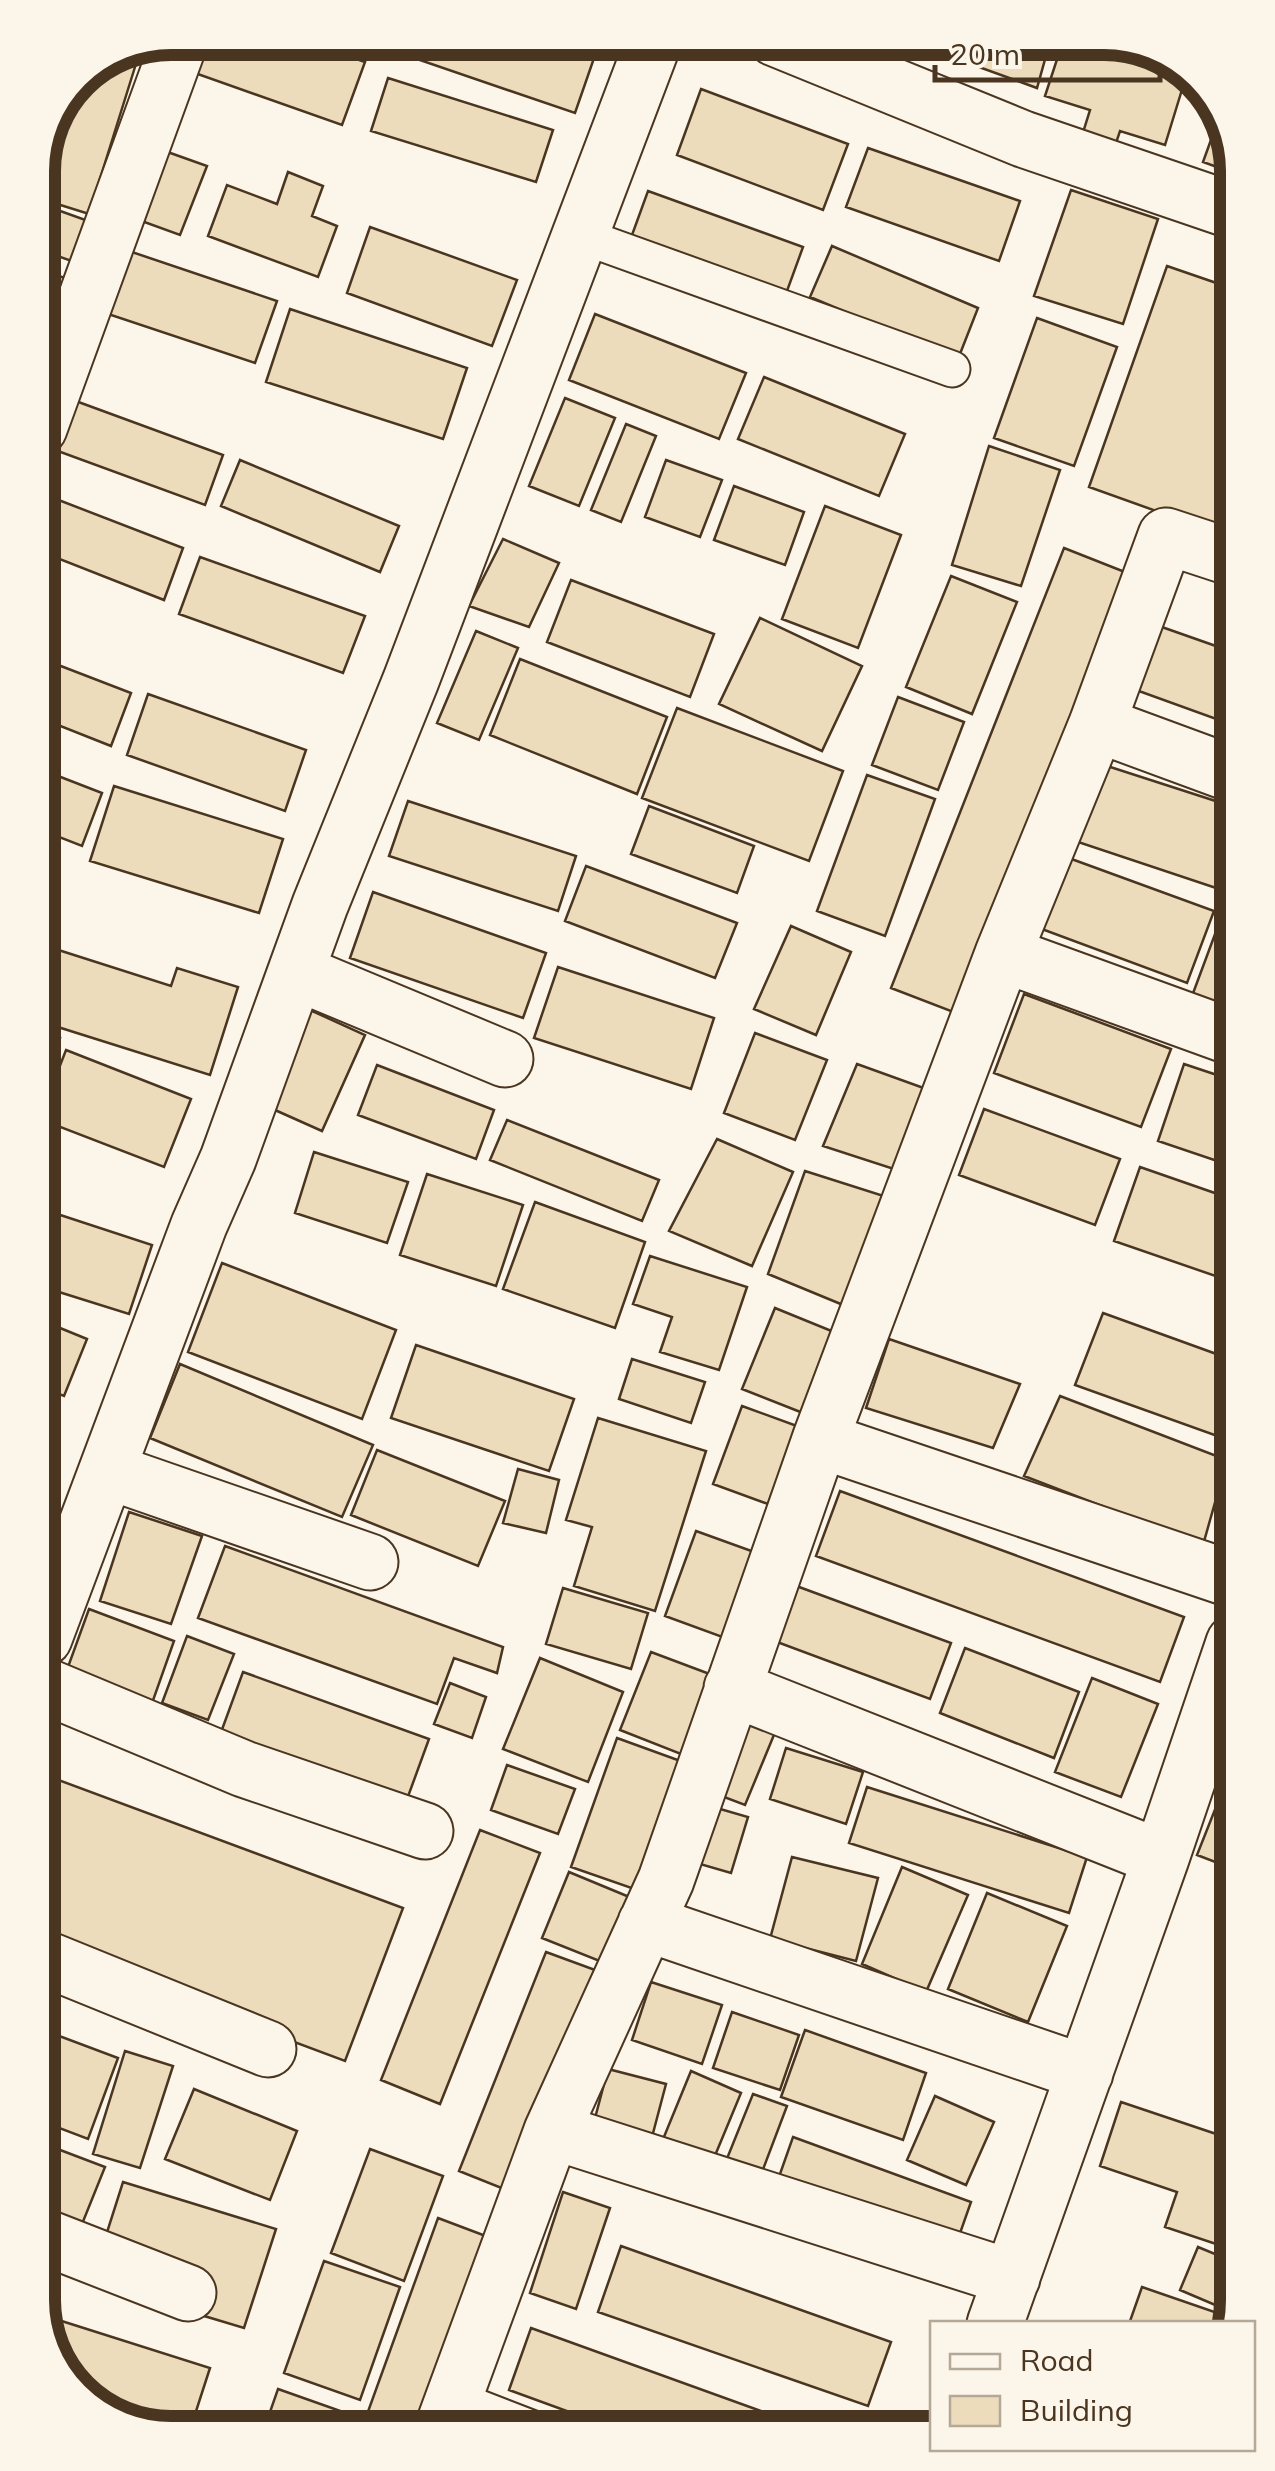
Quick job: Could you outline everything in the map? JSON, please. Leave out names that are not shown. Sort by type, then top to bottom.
[{"type":"street","points":[[55,384],[175,55]]},
{"type":"street","points":[[55,1609],[649,55]]},
{"type":"street","points":[[817,55],[1023,139],[1220,206]]},
{"type":"street","points":[[449,2415],[552,2131],[666,1880],[820,1440],[1166,536],[1220,554]]},
{"type":"street","points":[[1097,724],[1220,769]]},
{"type":"street","points":[[1003,954],[1220,1033]]},
{"type":"street","points":[[296,972],[504,1059]]},
{"type":"street","points":[[820,1440],[1220,1575]]},
{"type":"street","points":[[108,1471],[370,1562]]},
{"type":"street","points":[[552,2131],[1003,2301],[1220,1685]]},
{"type":"street","points":[[732,1688],[1162,1858]]},
{"type":"street","points":[[55,1691],[244,1769],[425,1831]]},
{"type":"street","points":[[646,1923],[1085,2072]]},
{"type":"street","points":[[55,1963],[268,2049]]},
{"type":"street","points":[[55,2241],[188,2293]]},
{"type":"lane","points":[[582,236],[952,369]]},
{"type":"building","points":[[198,55],[345,55],[365,62],[342,125],[192,72]]},
{"type":"building","points":[[412,55],[595,55],[575,113]]},
{"type":"building","points":[[865,55],[895,55],[891,65]]},
{"type":"building","points":[[946,55],[1046,55],[1037,88]]},
{"type":"building","points":[[1058,55],[1134,59],[1162,71],[1183,86],[1165,145],[1120,131],[1114,149],[1081,139],[1090,110],[1045,96]]},
{"type":"building","points":[[137,61],[89,214],[55,203],[59,141],[79,101],[95,84]]},
{"type":"building","points":[[388,78],[553,130],[536,182],[371,131]]},
{"type":"building","points":[[701,89],[848,144],[823,210],[677,155]]},
{"type":"building","points":[[1213,134],[1220,168],[1203,162]]},
{"type":"building","points":[[868,148],[1020,201],[999,261],[846,207]]},
{"type":"building","points":[[162,150],[207,166],[180,235],[136,219]]},
{"type":"building","points":[[288,172],[323,186],[312,216],[337,226],[318,277],[208,236],[227,185],[277,204]]},
{"type":"building","points":[[1071,190],[1158,219],[1123,324],[1034,296]]},
{"type":"building","points":[[648,191],[803,247],[783,302],[628,246]]},
{"type":"building","points":[[55,209],[91,222],[77,263],[55,255]]},
{"type":"building","points":[[370,227],[517,280],[492,346],[347,293]]},
{"type":"building","points":[[832,246],[978,308],[958,359],[810,297]]},
{"type":"building","points":[[120,248],[277,301],[255,363],[99,311]]},
{"type":"building","points":[[1167,266],[1220,284],[1220,534],[1089,487]]},
{"type":"building","points":[[55,275],[65,278],[55,305]]},
{"type":"building","points":[[290,309],[467,368],[443,439],[266,382]]},
{"type":"building","points":[[595,314],[746,373],[719,439],[569,380]]},
{"type":"building","points":[[1037,318],[1117,347],[1074,466],[994,438]]},
{"type":"building","points":[[764,377],[905,434],[879,496],[738,439]]},
{"type":"building","points":[[565,398],[615,418],[579,506],[529,486]]},
{"type":"building","points":[[73,400],[223,455],[205,505],[55,450]]},
{"type":"building","points":[[626,424],[656,436],[621,522],[591,510]]},
{"type":"building","points":[[989,446],[1060,470],[1021,586],[952,565]]},
{"type":"building","points":[[240,460],[399,526],[380,572],[221,506]]},
{"type":"building","points":[[666,460],[722,480],[700,537],[645,517]]},
{"type":"building","points":[[734,486],[804,512],[785,565],[714,540]]},
{"type":"building","points":[[55,499],[183,548],[164,600],[55,557]]},
{"type":"building","points":[[825,506],[901,535],[858,648],[782,619]]},
{"type":"building","points":[[503,539],[559,563],[529,627],[469,606]]},
{"type":"building","points":[[1064,548],[1135,576],[961,1015],[891,988]]},
{"type":"building","points":[[200,557],[365,616],[343,673],[179,614]]},
{"type":"building","points":[[951,576],[1017,602],[972,714],[906,687]]},
{"type":"building","points":[[571,580],[714,634],[690,697],[547,642]]},
{"type":"building","points":[[760,618],[862,666],[822,751],[719,704]]},
{"type":"building","points":[[1159,626],[1220,647],[1220,720],[1136,690]]},
{"type":"building","points":[[476,631],[518,648],[479,740],[437,723]]},
{"type":"building","points":[[520,659],[667,717],[637,794],[490,735]]},
{"type":"building","points":[[55,664],[131,693],[111,746],[55,724]]},
{"type":"building","points":[[148,694],[306,750],[285,811],[127,755]]},
{"type":"building","points":[[898,697],[964,722],[938,790],[872,765]]},
{"type":"building","points":[[677,708],[843,771],[809,861],[642,798]]},
{"type":"building","points":[[1098,763],[1220,802],[1220,889],[1072,840]]},
{"type":"building","points":[[55,775],[102,793],[82,846],[55,835]]},
{"type":"building","points":[[867,775],[935,799],[885,936],[817,911]]},
{"type":"building","points":[[114,786],[283,839],[259,913],[90,861]]},
{"type":"building","points":[[408,801],[576,856],[558,911],[389,856]]},
{"type":"building","points":[[649,806],[754,846],[737,893],[631,854]]},
{"type":"building","points":[[1066,857],[1214,911],[1187,983],[1039,928]]},
{"type":"building","points":[[586,866],[737,923],[715,978],[565,921]]},
{"type":"building","points":[[373,892],[546,953],[523,1018],[350,958]]},
{"type":"building","points":[[1220,921],[1220,1006],[1192,996]]},
{"type":"building","points":[[791,926],[851,952],[816,1035],[754,1009]]},
{"type":"building","points":[[55,949],[171,986],[177,968],[238,987],[210,1075],[55,1026]]},
{"type":"building","points":[[558,967],[714,1018],[691,1089],[534,1038]]},
{"type":"building","points":[[1024,994],[1171,1049],[1141,1127],[994,1073]]},
{"type":"building","points":[[310,1010],[365,1035],[322,1131],[266,1106]]},
{"type":"building","points":[[755,1033],[827,1060],[795,1140],[724,1113]]},
{"type":"building","points":[[66,1050],[191,1099],[164,1167],[55,1125],[55,1078]]},
{"type":"building","points":[[857,1064],[932,1091],[903,1172],[823,1146]]},
{"type":"building","points":[[1184,1064],[1220,1076],[1220,1162],[1158,1141]]},
{"type":"building","points":[[377,1065],[494,1110],[476,1159],[358,1115]]},
{"type":"building","points":[[984,1109],[1120,1159],[1095,1225],[959,1175]]},
{"type":"building","points":[[507,1120],[659,1180],[642,1221],[490,1160]]},
{"type":"building","points":[[717,1139],[793,1172],[752,1266],[669,1231]]},
{"type":"building","points":[[314,1152],[408,1182],[387,1243],[295,1213]]},
{"type":"building","points":[[1140,1167],[1220,1195],[1220,1278],[1114,1241]]},
{"type":"building","points":[[805,1171],[890,1198],[848,1307],[768,1274]]},
{"type":"building","points":[[427,1174],[523,1205],[496,1286],[400,1255]]},
{"type":"building","points":[[535,1202],[645,1242],[615,1328],[503,1289]]},
{"type":"building","points":[[55,1213],[152,1245],[129,1314],[55,1291]]},
{"type":"building","points":[[650,1256],[747,1287],[719,1370],[660,1352],[672,1317],[633,1304]]},
{"type":"building","points":[[222,1263],[396,1330],[362,1419],[188,1352]]},
{"type":"building","points":[[775,1308],[834,1332],[803,1413],[742,1389]]},
{"type":"building","points":[[1103,1313],[1220,1355],[1220,1437],[1075,1385]]},
{"type":"building","points":[[55,1326],[87,1339],[64,1396],[55,1393]]},
{"type":"building","points":[[889,1339],[1020,1384],[993,1448],[866,1408]]},
{"type":"building","points":[[416,1345],[574,1399],[549,1471],[391,1418]]},
{"type":"building","points":[[632,1359],[705,1382],[691,1423],[619,1399]]},
{"type":"building","points":[[180,1364],[373,1445],[342,1517],[150,1438]]},
{"type":"building","points":[[1060,1396],[1220,1457],[1220,1485],[1203,1545],[1024,1476]]},
{"type":"building","points":[[742,1406],[797,1426],[768,1504],[713,1484]]},
{"type":"building","points":[[598,1418],[706,1451],[655,1611],[574,1586],[592,1527],[566,1520]]},
{"type":"building","points":[[377,1450],[505,1501],[478,1566],[351,1515]]},
{"type":"building","points":[[518,1469],[559,1480],[546,1533],[503,1523]]},
{"type":"building","points":[[840,1491],[1184,1617],[1160,1682],[816,1556]]},
{"type":"building","points":[[129,1512],[202,1536],[171,1624],[100,1601]]},
{"type":"building","points":[[696,1531],[757,1553],[725,1638],[665,1616]]},
{"type":"building","points":[[225,1546],[503,1647],[497,1673],[454,1658],[437,1704],[198,1618]]},
{"type":"building","points":[[791,1584],[951,1643],[930,1699],[769,1639]]},
{"type":"building","points":[[563,1588],[648,1613],[631,1669],[546,1644]]},
{"type":"building","points":[[89,1609],[174,1641],[150,1709],[64,1678]]},
{"type":"building","points":[[187,1636],[234,1654],[208,1720],[162,1703]]},
{"type":"building","points":[[965,1648],[1079,1692],[1054,1758],[940,1713]]},
{"type":"building","points":[[651,1652],[723,1679],[691,1758],[620,1730]]},
{"type":"building","points":[[540,1658],[623,1692],[588,1782],[503,1749]]},
{"type":"building","points":[[243,1672],[429,1739],[406,1802],[220,1735]]},
{"type":"building","points":[[1092,1678],[1158,1704],[1121,1797],[1055,1772]]},
{"type":"building","points":[[450,1683],[486,1697],[472,1738],[434,1724]]},
{"type":"building","points":[[735,1714],[776,1730],[745,1805],[703,1789]]},
{"type":"building","points":[[617,1738],[686,1763],[640,1891],[571,1867]]},
{"type":"building","points":[[786,1748],[863,1772],[846,1824],[770,1799]]},
{"type":"building","points":[[507,1765],[575,1789],[558,1834],[491,1810]]},
{"type":"building","points":[[55,1779],[403,1908],[345,2061],[55,1952]]},
{"type":"building","points":[[867,1787],[1087,1857],[1069,1913],[849,1843]]},
{"type":"building","points":[[1220,1797],[1220,1864],[1197,1855]]},
{"type":"building","points":[[703,1804],[748,1817],[731,1873],[686,1860]]},
{"type":"building","points":[[480,1830],[540,1853],[440,2104],[381,2080]]},
{"type":"building","points":[[792,1857],[878,1878],[856,1961],[770,1939]]},
{"type":"building","points":[[902,1867],[968,1895],[926,1992],[862,1964]]},
{"type":"building","points":[[569,1872],[639,1901],[612,1966],[542,1938]]},
{"type":"building","points":[[987,1893],[1067,1926],[1028,2022],[948,1989]]},
{"type":"building","points":[[546,1952],[606,1974],[519,2195],[459,2171]]},
{"type":"building","points":[[651,1982],[722,2005],[702,2064],[632,2040]]},
{"type":"building","points":[[732,2012],[799,2035],[780,2090],[713,2068]]},
{"type":"building","points":[[805,2030],[926,2073],[903,2140],[781,2097]]},
{"type":"building","points":[[55,2034],[118,2058],[88,2139],[55,2126]]},
{"type":"building","points":[[125,2051],[173,2066],[140,2168],[93,2154]]},
{"type":"building","points":[[608,2069],[666,2084],[652,2137],[594,2122]]},
{"type":"building","points":[[691,2071],[741,2093],[709,2170],[659,2149]]},
{"type":"building","points":[[194,2089],[297,2131],[270,2200],[165,2159]]},
{"type":"building","points":[[753,2094],[787,2106],[759,2180],[724,2166]]},
{"type":"building","points":[[935,2096],[994,2122],[966,2185],[907,2160]]},
{"type":"building","points":[[1121,2102],[1220,2135],[1220,2245],[1165,2227],[1177,2192],[1100,2166]]},
{"type":"building","points":[[793,2137],[971,2202],[952,2256],[774,2191]]},
{"type":"building","points":[[55,2148],[105,2167],[78,2234],[55,2226]]},
{"type":"building","points":[[370,2149],[443,2176],[404,2281],[331,2253]]},
{"type":"building","points":[[123,2182],[276,2229],[244,2328],[191,2312],[102,2248]]},
{"type":"building","points":[[563,2192],[610,2208],[576,2309],[530,2293]]},
{"type":"building","points":[[438,2218],[499,2241],[435,2416],[366,2416]]},
{"type":"building","points":[[621,2246],[891,2342],[868,2406],[598,2312]]},
{"type":"building","points":[[1198,2247],[1220,2256],[1219,2307],[1180,2290]]},
{"type":"building","points":[[324,2261],[400,2287],[360,2400],[284,2373]]},
{"type":"building","points":[[1142,2287],[1219,2313],[1218,2321],[1130,2321]]},
{"type":"building","points":[[57,2319],[210,2368],[194,2416],[149,2414],[113,2400],[89,2382],[71,2358]]},
{"type":"building","points":[[531,2328],[775,2416],[580,2416],[509,2390]]},
{"type":"building","points":[[278,2389],[346,2413],[345,2416],[269,2416]]}]
